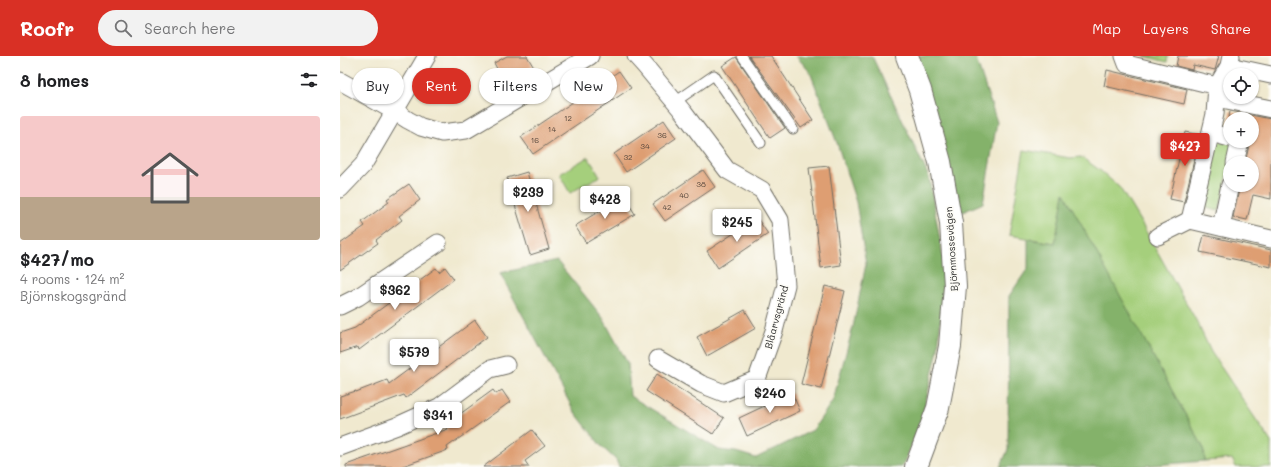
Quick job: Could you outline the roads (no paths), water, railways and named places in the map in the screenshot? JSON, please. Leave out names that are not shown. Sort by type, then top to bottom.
[{"type":"street","points":[[340,189],[363,165],[427,56]]},
{"type":"street","points":[[340,81],[421,127],[442,133],[466,130],[590,56]]},
{"type":"street","name":"Blåarvsgränd","points":[[636,56],[646,66],[728,170],[762,190],[780,220],[786,285],[774,331],[757,379],[724,393],[701,384],[658,359]]},
{"type":"street","name":"Björnmossevägen","points":[[908,56],[920,90],[940,162],[951,223],[955,286],[950,346],[938,408],[916,467]]},
{"type":"street","points":[[1124,56],[1127,64],[1271,109]]},
{"type":"street","points":[[1190,220],[1211,133],[1215,114],[1217,92],[1230,61],[1271,75]]},
{"type":"street","points":[[1211,133],[1223,136]]},
{"type":"street","points":[[1221,227],[1228,192]]},
{"type":"street","points":[[1158,236],[1190,220],[1271,239]]},
{"type":"street","points":[[340,306],[358,296],[438,243]]},
{"type":"street","points":[[340,447],[397,426],[439,407],[490,370],[506,365]]},
{"type":"lane","points":[[742,56],[793,129]]},
{"type":"lane","points":[[675,102],[714,75],[761,143]]}]
